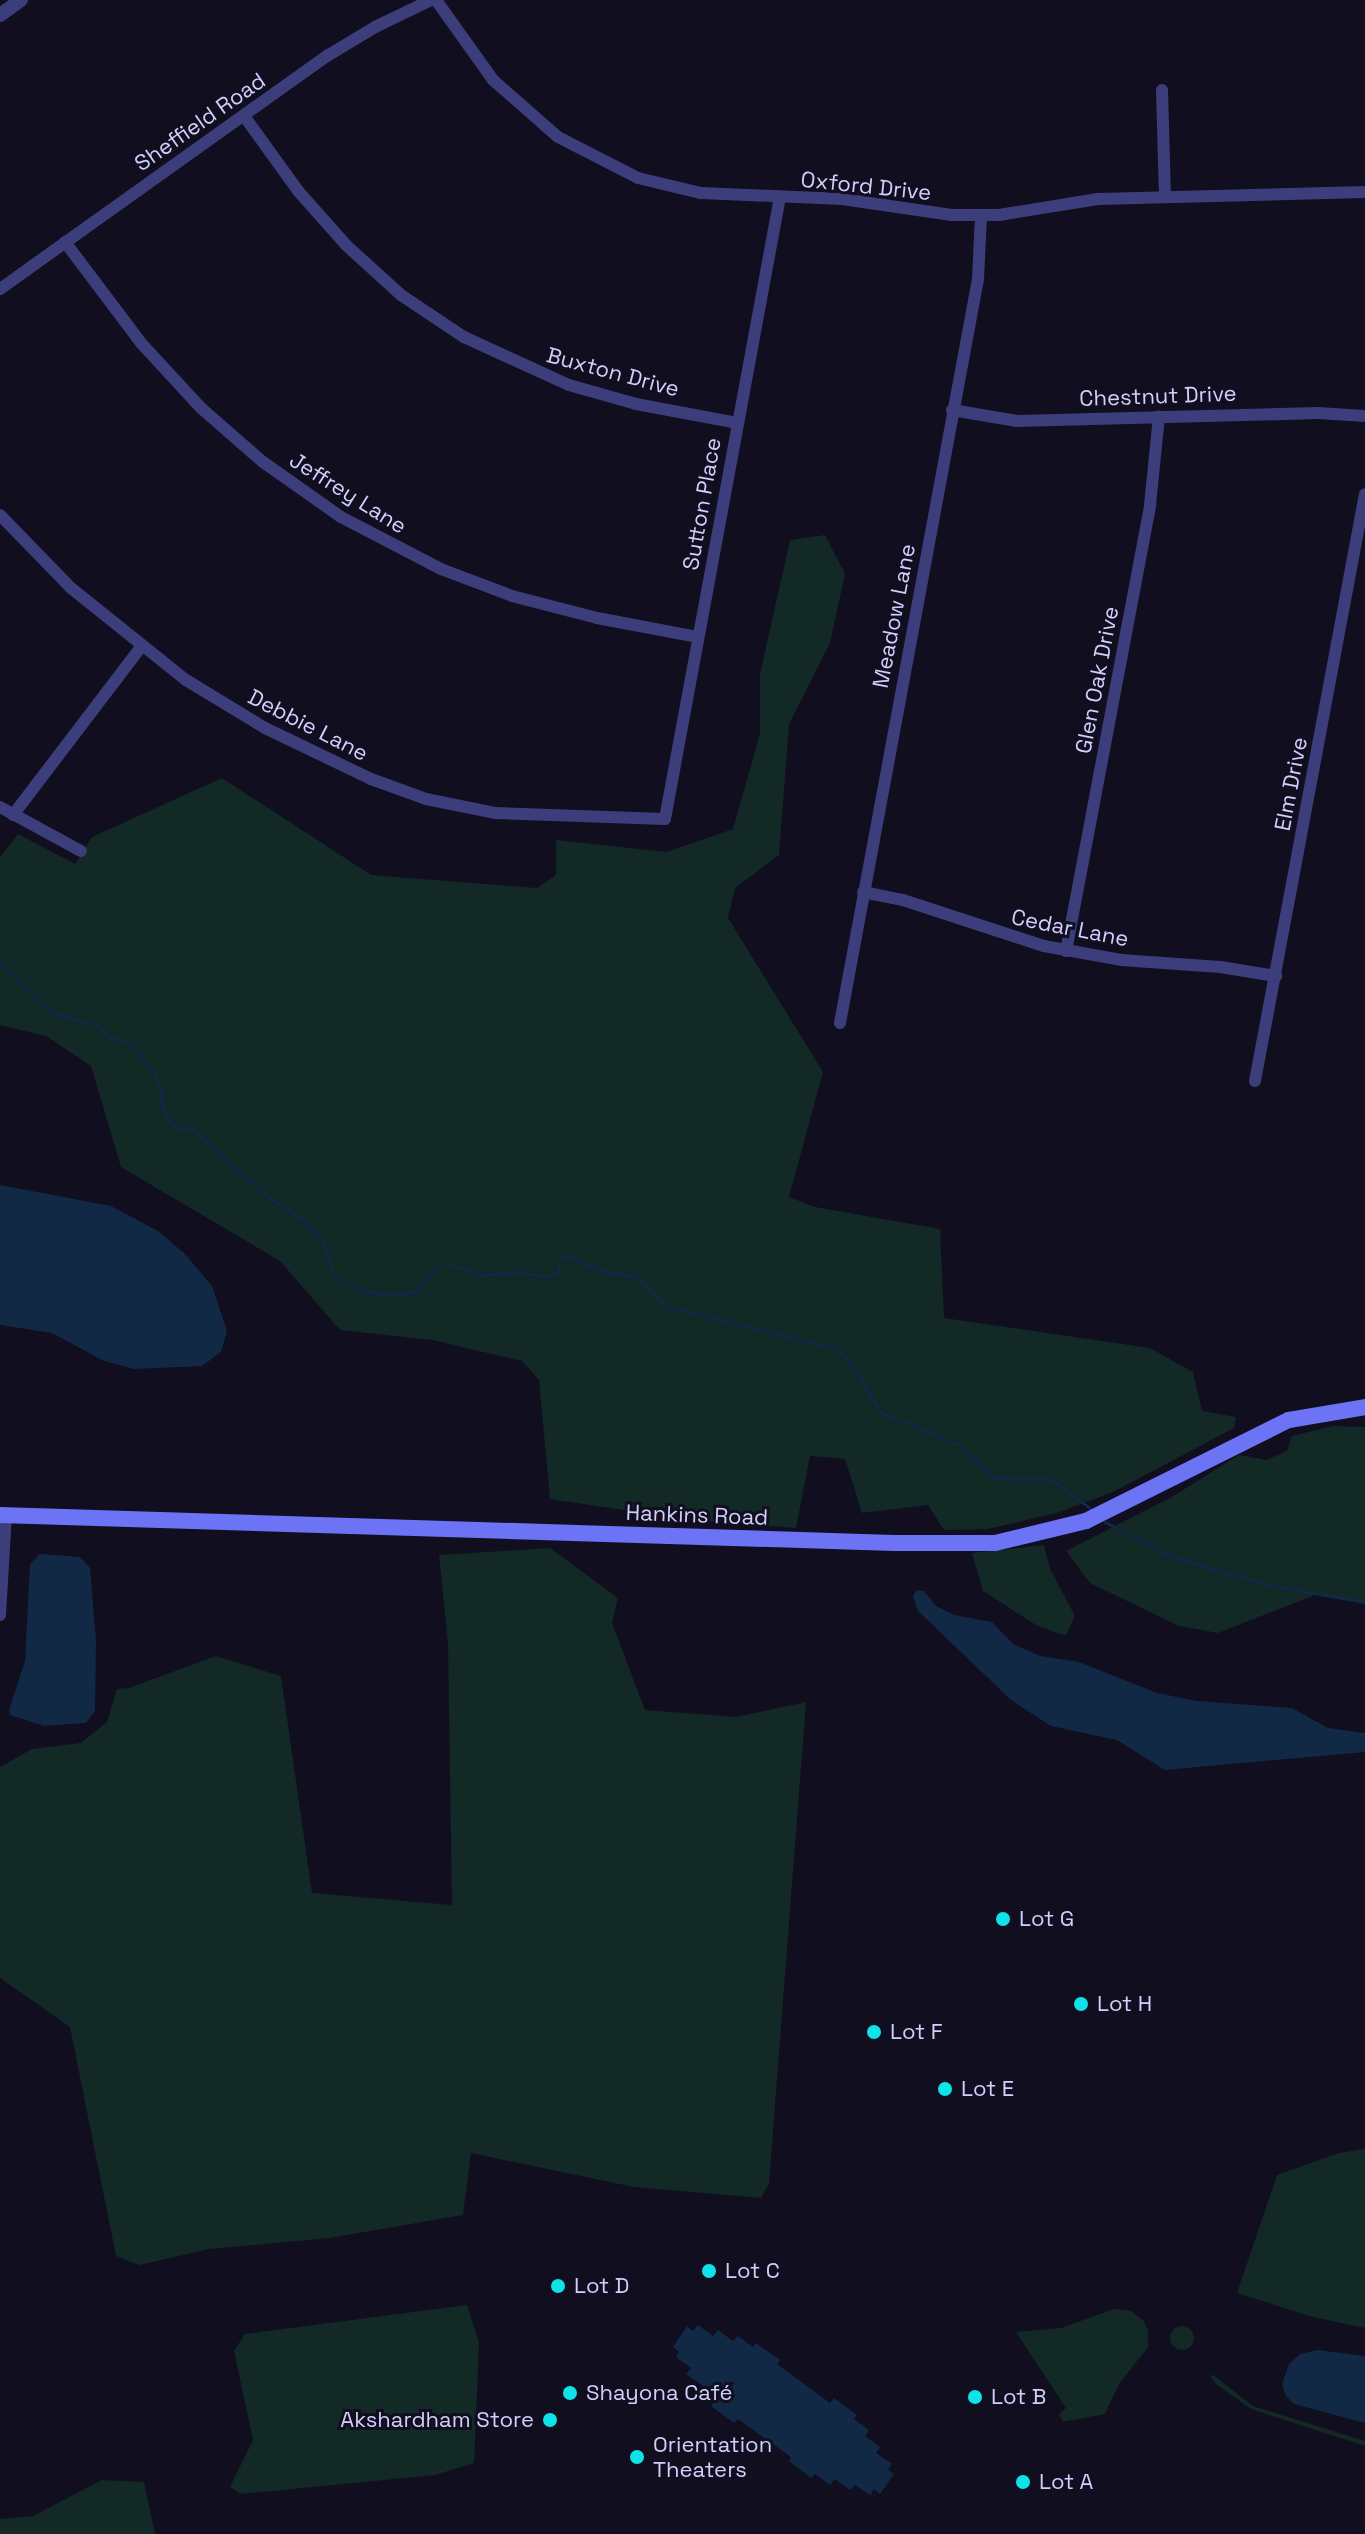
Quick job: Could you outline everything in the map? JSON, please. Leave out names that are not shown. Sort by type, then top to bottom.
[{"type":"main road","name":"Hankins Road","points":[[3,1515],[894,1543],[995,1543],[1086,1521],[1280,1423],[1314,1414],[1365,1407]]},
{"type":"street","points":[[0,15],[21,0]]},
{"type":"street","name":"Sheffield Road","points":[[0,289],[352,40],[433,0]]},
{"type":"street","name":"Oxford Drive","points":[[433,0],[493,80],[558,137],[638,178],[701,193],[842,199],[920,211],[981,215],[1023,213],[1098,199],[1365,192]]},
{"type":"street","points":[[1162,90],[1165,197]]},
{"type":"street","name":"Buxton Drive","points":[[244,116],[299,192],[346,245],[401,295],[464,337],[569,385],[636,404],[738,423]]},
{"type":"street","name":"Sutton Place","points":[[665,819],[780,197]]},
{"type":"street","name":"Meadow Lane","points":[[840,1023],[981,261],[981,215]]},
{"type":"street","name":"Jeffrey Lane","points":[[65,242],[149,353],[201,408],[263,462],[341,517],[429,564],[512,596],[597,618],[698,637]]},
{"type":"street","name":"Chestnut Drive","points":[[952,410],[1017,421],[1334,413],[1365,416]]},
{"type":"street","name":"Glen Oak Drive","points":[[1066,951],[1150,505],[1159,416]]},
{"type":"street","name":"Elm Drive","points":[[1255,1081],[1365,494]]},
{"type":"street","name":"Debbie Lane","points":[[0,515],[71,588],[141,647],[265,728],[401,791],[495,813],[665,819]]},
{"type":"street","points":[[13,815],[141,647]]},
{"type":"street","points":[[0,807],[81,851]]},
{"type":"street","name":"Cedar Lane","points":[[863,892],[903,900],[1013,939],[1066,951],[1276,976]]},
{"type":"street","points":[[0,1615],[3,1515]]},
{"type":"green space","points":[[825,535],[845,574],[830,643],[789,724],[779,855],[735,888],[728,918],[823,1072],[789,1197],[815,1207],[940,1229],[944,1318],[1150,1348],[1193,1372],[1202,1411],[1236,1417],[1234,1428],[1115,1491],[1060,1512],[988,1529],[944,1530],[928,1505],[862,1513],[845,1459],[810,1456],[796,1528],[690,1520],[550,1499],[539,1380],[522,1361],[432,1340],[340,1330],[280,1261],[121,1167],[91,1066],[46,1036],[0,1025],[0,857],[18,834],[75,864],[92,837],[222,778],[371,875],[537,888],[556,875],[556,840],[667,852],[733,829],[760,734],[760,674],[790,540]]},
{"type":"green space","points":[[1333,1426],[1365,1427],[1365,1604],[1315,1595],[1218,1633],[1179,1626],[1090,1583],[1066,1551],[1170,1498],[1239,1455],[1266,1460],[1287,1451],[1292,1436]]},
{"type":"green space","points":[[1044,1545],[1050,1569],[1075,1616],[1066,1636],[1036,1625],[983,1591],[972,1553]]},
{"type":"green space","points":[[550,1548],[618,1598],[612,1623],[645,1710],[736,1717],[806,1702],[769,2183],[761,2198],[634,2187],[471,2153],[463,2215],[330,2238],[209,2249],[139,2265],[116,2256],[70,2027],[0,1978],[0,1767],[32,1749],[81,1743],[107,1722],[117,1689],[129,1688],[216,1656],[281,1676],[312,1893],[452,1905],[448,1643],[439,1555]]},
{"type":"green space","points":[[1365,2149],[1365,2328],[1313,2317],[1237,2293],[1277,2175],[1339,2153]]},
{"type":"green space","points":[[467,2305],[479,2343],[474,2463],[435,2475],[240,2494],[230,2487],[253,2440],[234,2351],[245,2334]]},
{"type":"green space","points":[[1114,2309],[1131,2311],[1143,2320],[1148,2330],[1148,2347],[1119,2384],[1105,2414],[1063,2422],[1059,2414],[1066,2408],[1016,2332],[1061,2328]]},
{"type":"green space","points":[[1182,2326],[1190,2330],[1194,2338],[1190,2346],[1182,2350],[1174,2346],[1170,2338],[1174,2330]]},
{"type":"green space","points":[[1213,2375],[1253,2406],[1365,2441],[1365,2446],[1251,2409],[1216,2384],[1210,2376]]},
{"type":"green space","points":[[102,2480],[144,2482],[155,2534],[0,2534],[0,2519],[33,2516]]},
{"type":"water","points":[[0,1185],[111,1206],[158,1231],[185,1254],[212,1286],[227,1331],[221,1352],[202,1366],[134,1369],[104,1361],[52,1333],[0,1325]]},
{"type":"water","points":[[40,1554],[80,1557],[90,1568],[96,1641],[95,1711],[86,1723],[44,1726],[10,1715],[25,1661],[30,1564]]},
{"type":"water","points":[[916,1590],[924,1591],[936,1606],[954,1615],[992,1622],[1013,1644],[1040,1656],[1079,1662],[1157,1693],[1197,1701],[1292,1708],[1328,1728],[1365,1733],[1365,1752],[1165,1770],[1117,1740],[1051,1726],[1011,1700],[918,1611],[913,1597]]},
{"type":"water","points":[[698,2325],[713,2336],[718,2330],[733,2341],[738,2336],[753,2347],[756,2343],[780,2360],[777,2364],[830,2403],[834,2398],[857,2415],[854,2419],[869,2430],[865,2436],[880,2447],[876,2453],[892,2464],[888,2470],[894,2474],[880,2494],[874,2489],[870,2495],[855,2485],[850,2490],[835,2479],[830,2485],[815,2474],[811,2478],[789,2461],[791,2457],[738,2419],[734,2423],[711,2406],[714,2402],[699,2391],[703,2386],[686,2374],[691,2368],[676,2357],[679,2352],[673,2347],[687,2326],[693,2331]]},
{"type":"water","points":[[1317,2350],[1365,2356],[1365,2423],[1294,2404],[1286,2396],[1282,2384],[1289,2364],[1300,2354]]},
{"type":"waterway","points":[[0,963],[50,1012],[94,1024],[109,1037],[132,1045],[153,1071],[161,1090],[162,1109],[175,1127],[194,1130],[268,1197],[305,1221],[323,1240],[333,1276],[360,1290],[393,1295],[417,1291],[435,1268],[447,1262],[478,1275],[520,1272],[546,1277],[558,1272],[560,1258],[568,1256],[601,1271],[639,1277],[665,1306],[837,1349],[857,1372],[880,1412],[960,1445],[995,1478],[1050,1479],[1090,1508]]},
{"type":"waterway","points":[[1105,1522],[1173,1557],[1268,1585],[1365,1602]]},
{"type":"place","name":"Lot G","points":[[1003,1919]]},
{"type":"place","name":"Lot H","points":[[1081,2004]]},
{"type":"place","name":"Lot F","points":[[874,2032]]},
{"type":"place","name":"Lot E","points":[[945,2089]]},
{"type":"place","name":"Lot C","points":[[709,2271]]},
{"type":"place","name":"Lot D","points":[[558,2286]]},
{"type":"place","name":"Shayona Café","points":[[570,2393]]},
{"type":"place","name":"Lot B","points":[[975,2397]]},
{"type":"place","name":"Akshardham Store","points":[[550,2420]]},
{"type":"place","name":"Orientation Theaters","points":[[637,2457]]},
{"type":"place","name":"Lot A","points":[[1023,2482]]}]
